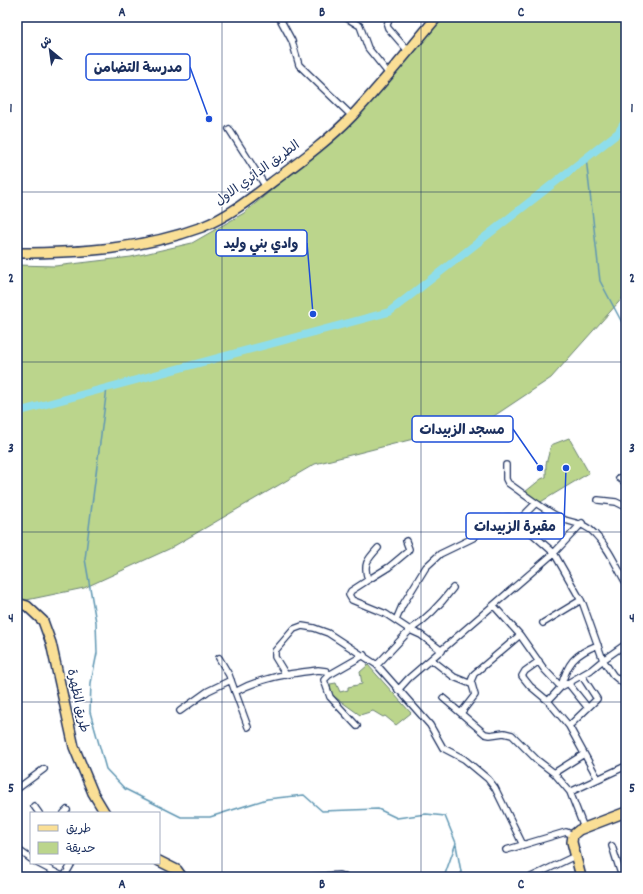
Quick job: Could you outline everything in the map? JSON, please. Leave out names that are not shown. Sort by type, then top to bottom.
[{"type":"main road","name":"الطريق الدائري الاول","points":[[17,253],[58,253],[102,250],[160,240],[203,226],[231,212],[266,187],[352,116],[437,17]]},
{"type":"main road","name":"طريق الظهرة","points":[[17,603],[27,606],[43,621],[51,642],[74,747],[93,793],[104,812]]},
{"type":"main road","points":[[581,877],[572,842],[573,835],[577,831],[626,812]]},
{"type":"main road","points":[[160,862],[177,870],[182,877]]},
{"type":"street","points":[[279,17],[292,41],[299,65],[352,116]]},
{"type":"street","points":[[345,17],[360,26],[368,48],[389,74]]},
{"type":"street","points":[[390,17],[387,25],[388,28],[408,51]]},
{"type":"street","points":[[229,129],[266,187]]},
{"type":"street","points":[[506,465],[506,479],[508,483],[535,504],[566,520],[582,523],[595,533],[608,549],[624,574],[626,583]]},
{"type":"street","points":[[619,478],[626,483]]},
{"type":"street","points":[[598,500],[616,502],[626,507]]},
{"type":"street","points":[[518,521],[535,504]]},
{"type":"street","points":[[396,620],[422,574],[440,554],[473,538],[497,519],[509,517],[518,521],[554,553],[581,600],[603,660],[613,675],[626,686]]},
{"type":"street","points":[[398,690],[409,678],[432,660],[554,553],[582,523]]},
{"type":"street","points":[[406,540],[408,549],[400,559],[351,591],[349,595],[350,598],[396,620],[410,630],[421,635],[442,651]]},
{"type":"street","points":[[368,580],[365,567],[369,558],[378,548]]},
{"type":"street","points":[[377,665],[410,630],[440,607],[453,588]]},
{"type":"street","points":[[543,623],[581,600]]},
{"type":"street","points":[[494,606],[520,635],[548,675],[561,687]]},
{"type":"street","points":[[286,675],[274,654],[277,647],[292,631],[298,627],[322,630],[364,655],[377,665],[430,725],[443,748],[464,759],[495,788],[523,845]]},
{"type":"street","points":[[461,713],[475,695],[471,684],[472,678],[480,667],[520,635]]},
{"type":"street","points":[[548,701],[561,687],[582,676],[626,644]]},
{"type":"street","points":[[561,687],[566,667],[582,652],[598,645]]},
{"type":"street","points":[[357,726],[330,697],[324,680],[329,675],[344,668],[364,655]]},
{"type":"street","points":[[219,658],[231,680],[248,727]]},
{"type":"street","points":[[432,660],[454,677],[471,684]]},
{"type":"street","points":[[539,661],[525,671],[522,676],[530,686],[548,701],[569,726],[598,779]]},
{"type":"street","points":[[235,692],[256,681],[286,675],[322,670],[329,675]]},
{"type":"street","points":[[569,726],[596,701],[596,697],[582,676]]},
{"type":"street","points":[[180,710],[208,691],[231,680]]},
{"type":"street","points":[[568,683],[588,708]]},
{"type":"street","points":[[443,698],[486,734],[490,735],[504,733],[512,735],[537,760],[554,773],[570,792],[584,828]]},
{"type":"street","points":[[554,773],[584,754]]},
{"type":"street","points":[[570,792],[626,766]]},
{"type":"street","points":[[17,789],[44,770]]},
{"type":"street","points":[[34,806],[39,812]]},
{"type":"street","points":[[506,850],[566,832],[573,835]]},
{"type":"street","points":[[612,846],[622,877]]},
{"type":"street","points":[[17,849],[30,858]]},
{"type":"street","points":[[531,877],[575,856]]},
{"type":"street","points":[[39,864],[64,877],[71,864]]},
{"type":"street","points":[[310,877],[335,875],[345,877]]},
{"type":"green space","points":[[439,17],[626,17],[626,294],[551,378],[488,420],[315,464],[169,549],[84,588],[17,602],[17,265],[55,266],[131,257],[192,243],[244,213],[348,126]]},
{"type":"green space","points":[[569,438],[589,473],[539,503],[525,492],[541,479],[546,477],[546,464],[551,445]]},
{"type":"green space","points":[[368,665],[411,713],[396,725],[385,716],[383,717],[373,711],[360,715],[332,695],[330,684],[336,683],[340,692],[348,690],[348,687],[362,684],[360,672]]},
{"type":"waterway","points":[[17,412],[389,312],[618,133],[626,120]]},
{"type":"waterway","points":[[586,158],[600,281],[626,330]]},
{"type":"waterway","points":[[107,388],[85,559],[96,622],[97,653],[91,683],[90,712],[106,769],[125,789],[181,817],[210,817],[267,799],[304,795],[322,811],[378,809],[397,818],[426,814],[445,816],[456,843],[444,877]]},
{"type":"waterway","points":[[456,845],[462,877]]},
{"type":"place","name":"مدرسة التضامن","points":[[209,119]]},
{"type":"place","name":"وادي بني وليد","points":[[313,314]]},
{"type":"place","name":"مسجد الزبيدات","points":[[540,468]]},
{"type":"place","name":"مقبرة الزبيدات","points":[[566,468]]}]
